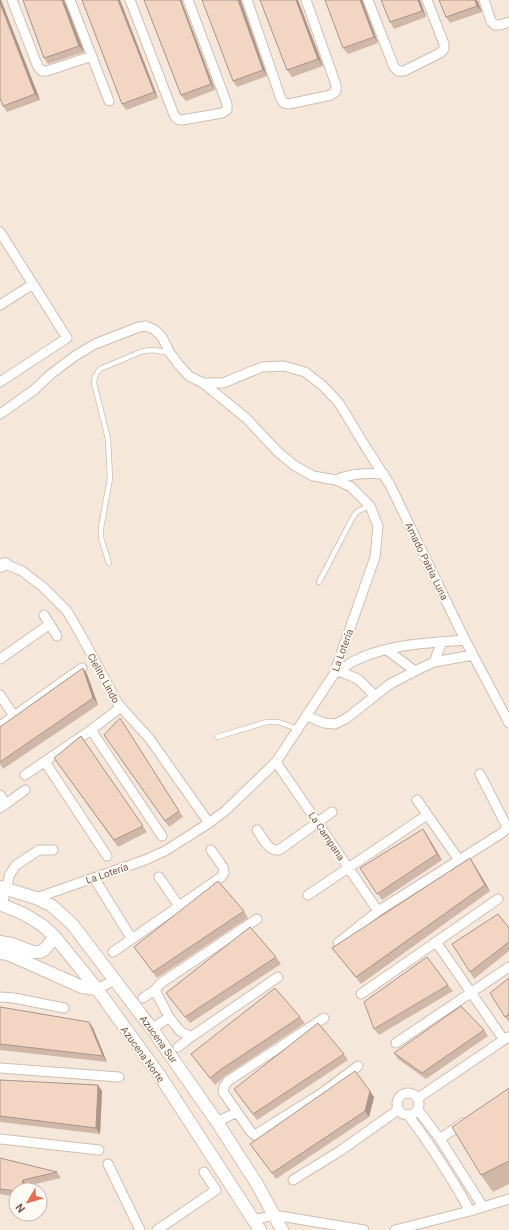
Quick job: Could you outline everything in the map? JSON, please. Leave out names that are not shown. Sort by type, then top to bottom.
[{"type":"street","points":[[12,0],[38,67],[42,71],[48,71],[92,56]]},
{"type":"street","points":[[70,0],[109,101]]},
{"type":"street","points":[[130,0],[174,115],[177,119],[182,120],[222,113],[227,110],[227,104],[188,0]]},
{"type":"street","points":[[247,0],[280,99],[284,103],[289,104],[331,95],[336,91],[336,85],[306,0]]},
{"type":"street","points":[[368,0],[394,67],[398,71],[404,71],[440,53],[444,49],[444,44],[427,0]]},
{"type":"street","points":[[484,0],[491,21],[495,25],[509,22]]},
{"type":"street","points":[[0,232],[67,338],[0,382]]},
{"type":"street","points":[[0,305],[33,284]]},
{"type":"street","name":"La Lotería","points":[[0,414],[34,390],[51,374],[75,356],[95,344],[139,326],[146,326],[155,330],[162,337],[170,353],[189,376],[203,383],[246,418],[278,452],[295,466],[313,476],[336,480],[351,487],[370,506],[378,526],[375,557],[337,672],[276,762],[225,811],[165,851],[145,860],[36,898]]},
{"type":"street","name":"Amado Patria Luna","points":[[203,383],[224,383],[262,367],[284,366],[305,372],[324,386],[339,403],[384,474],[465,640],[509,723]]},
{"type":"street","points":[[336,480],[344,476],[361,473],[384,474]]},
{"type":"street","name":"Cielito Lindo","points":[[2,565],[22,571],[43,587],[67,611],[120,707],[149,738],[209,823]]},
{"type":"street","points":[[44,615],[57,636]]},
{"type":"street","points":[[0,659],[50,624]]},
{"type":"street","points":[[337,672],[353,662],[372,654],[407,645],[465,640]]},
{"type":"street","points":[[434,662],[442,642]]},
{"type":"street","points":[[387,650],[415,671]]},
{"type":"street","points":[[307,716],[324,723],[335,724],[347,718],[390,684],[415,671],[434,662],[473,654]]},
{"type":"street","points":[[0,726],[82,668]]},
{"type":"street","points":[[337,672],[358,679],[374,696]]},
{"type":"street","points":[[0,695],[14,716]]},
{"type":"street","points":[[25,775],[91,730],[120,707]]},
{"type":"street","points":[[91,730],[162,836]]},
{"type":"street","points":[[45,762],[107,856]]},
{"type":"street","name":"La Campana","points":[[276,762],[378,911]]},
{"type":"street","points":[[338,943],[378,911],[506,830],[506,825],[480,774]]},
{"type":"street","points":[[0,795],[3,806],[25,790]]},
{"type":"street","points":[[417,800],[459,860]]},
{"type":"street","points":[[257,830],[270,849],[279,850],[332,812]]},
{"type":"street","points":[[308,895],[427,815]]},
{"type":"street","points":[[1,904],[4,887],[16,865],[39,850],[52,850]]},
{"type":"street","points":[[113,952],[221,878],[224,873],[223,867],[211,850]]},
{"type":"street","points":[[159,877],[179,906]]},
{"type":"street","points":[[94,878],[132,939]]},
{"type":"street","name":"Azucena Sur","points":[[4,887],[36,898],[52,906],[72,924],[152,1029],[217,1122],[257,1184],[282,1230]]},
{"type":"street","points":[[360,994],[498,899]]},
{"type":"street","name":"Azucena Norte","points":[[1,904],[42,925],[54,937],[96,989],[160,1076],[257,1225]]},
{"type":"street","points":[[143,998],[155,990],[161,983],[257,919]]},
{"type":"street","points":[[0,942],[12,944],[33,952],[40,952],[45,949],[54,937]]},
{"type":"street","points":[[418,1098],[506,1038],[471,993],[436,942]]},
{"type":"street","points":[[0,953],[8,954],[82,987],[96,989],[115,980]]},
{"type":"street","points":[[396,1043],[509,967]]},
{"type":"street","points":[[178,1047],[278,977]]},
{"type":"street","points":[[155,990],[169,1017],[180,1031],[191,1037]]},
{"type":"street","points":[[0,997],[14,998],[64,1008]]},
{"type":"street","points":[[152,1029],[169,1017]]},
{"type":"street","points":[[324,1018],[228,1081],[224,1086],[223,1092],[250,1132],[255,1135],[322,1093],[358,1066]]},
{"type":"street","points":[[0,1068],[119,1077]]},
{"type":"street","points":[[409,1116],[418,1110],[420,1104],[418,1098],[414,1094],[408,1092],[402,1094],[398,1098],[396,1104],[398,1110],[409,1116],[446,1169],[470,1212]]},
{"type":"street","points":[[293,1180],[340,1151],[398,1110]]},
{"type":"street","points":[[418,1110],[440,1139],[483,1207]]},
{"type":"street","points":[[217,1122],[236,1112]]},
{"type":"street","points":[[440,1139],[470,1118]]},
{"type":"street","points":[[0,1139],[99,1150]]},
{"type":"street","points":[[108,1164],[140,1230]]},
{"type":"street","points":[[157,1230],[216,1190],[204,1172]]},
{"type":"street","points":[[395,1230],[470,1212],[509,1199]]},
{"type":"street","points":[[257,1225],[274,1215],[315,1226],[364,1230]]},
{"type":"lane","points":[[109,563],[101,538],[101,528],[110,478],[108,439],[94,383],[95,376],[100,370],[143,351],[154,350],[170,353]]},
{"type":"lane","points":[[319,582],[353,517],[358,511],[370,506]]},
{"type":"lane","points":[[217,737],[267,722],[278,722],[298,729]]},
{"type":"shaded area","points":[[0,0],[509,0],[509,1230],[0,1230]]},
{"type":"building","points":[[23,0],[62,0],[79,46],[44,58]]},
{"type":"building","points":[[82,0],[118,0],[154,92],[122,104]]},
{"type":"building","points":[[144,0],[180,0],[211,84],[181,95]]},
{"type":"building","points":[[202,0],[238,0],[263,70],[233,81]]},
{"type":"building","points":[[260,0],[296,0],[318,59],[287,70]]},
{"type":"building","points":[[325,0],[360,0],[374,37],[343,48]]},
{"type":"building","points":[[381,0],[418,0],[422,11],[390,22]]},
{"type":"building","points":[[439,0],[475,0],[477,6],[446,17]]},
{"type":"building","points":[[0,3],[35,94],[3,106],[0,98]]},
{"type":"building","points":[[83,668],[93,698],[0,762],[0,727]]},
{"type":"building","points":[[120,718],[179,811],[165,821],[104,735]]},
{"type":"building","points":[[81,736],[143,826],[114,840],[54,758]]},
{"type":"building","points":[[423,829],[437,854],[377,894],[360,868]]},
{"type":"building","points":[[470,858],[485,885],[356,977],[332,948]]},
{"type":"building","points":[[218,881],[244,911],[153,972],[134,947]]},
{"type":"building","points":[[498,914],[509,928],[509,942],[470,972],[452,944]]},
{"type":"building","points":[[250,927],[276,957],[185,1017],[166,993]]},
{"type":"building","points":[[427,957],[448,985],[374,1029],[364,1002]]},
{"type":"building","points":[[509,978],[509,1014],[505,1017],[490,993]]},
{"type":"building","points":[[275,988],[300,1017],[210,1078],[191,1054]]},
{"type":"building","points":[[461,1006],[484,1030],[422,1073],[394,1053]]},
{"type":"building","points":[[0,1007],[89,1022],[103,1056],[0,1044]]},
{"type":"building","points":[[318,1023],[344,1054],[253,1114],[234,1089]]},
{"type":"building","points":[[355,1071],[370,1091],[365,1111],[272,1173],[250,1144]]},
{"type":"building","points":[[0,1080],[98,1085],[96,1128],[0,1116]]},
{"type":"building","points":[[509,1088],[509,1161],[481,1175],[452,1127]]},
{"type":"building","points":[[0,1158],[57,1172],[23,1180],[23,1182],[8,1182],[8,1190],[0,1189]]}]
